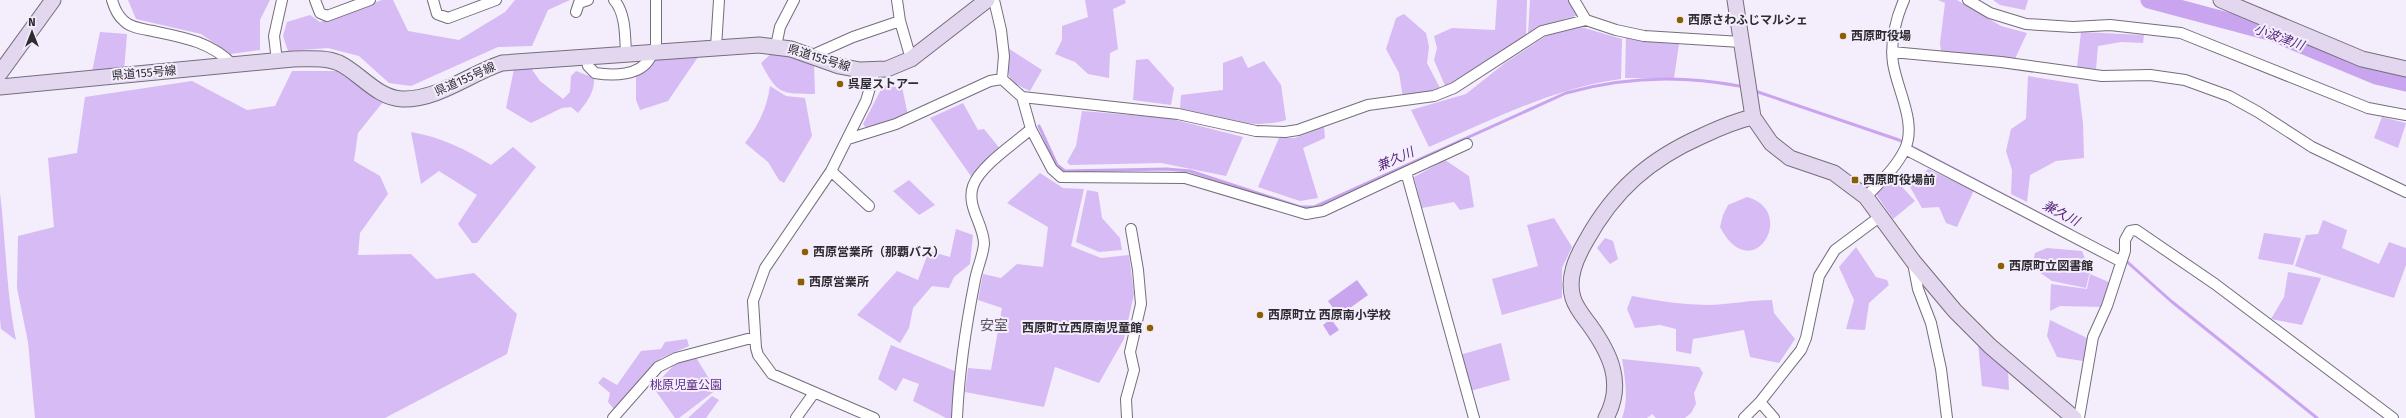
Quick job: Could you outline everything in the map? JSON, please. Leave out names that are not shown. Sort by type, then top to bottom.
[{"type":"street","points":[[0,73],[53,0]]},
{"type":"street","points":[[112,0],[124,22],[135,27],[183,38],[207,46],[223,54],[233,64]]},
{"type":"street","points":[[277,62],[274,36],[282,0]]},
{"type":"street","points":[[315,0],[320,13],[327,16],[370,0]]},
{"type":"street","points":[[432,0],[437,14],[448,18],[496,0]]},
{"type":"street","points":[[576,12],[579,3],[588,0]]},
{"type":"street","points":[[614,0],[622,15],[626,54]]},
{"type":"street","points":[[586,57],[588,66],[595,73],[617,75],[642,67],[648,63],[653,52],[656,0]]},
{"type":"street","points":[[716,47],[719,0]]},
{"type":"street","points":[[776,46],[780,27],[794,0]]},
{"type":"street","points":[[897,0],[900,22],[911,59]]},
{"type":"street","name":"県道155号線","points":[[0,87],[233,64],[277,62],[293,59],[333,61],[380,91],[393,98],[402,99],[420,97],[437,92],[469,75],[502,63],[716,47],[776,46],[843,67],[875,71],[896,67],[911,59],[987,0]]},
{"type":"street","points":[[994,0],[1001,30],[1004,56],[1002,79]]},
{"type":"street","points":[[1574,0],[1586,20]]},
{"type":"street","points":[[1735,0],[1753,117],[1760,129],[1779,151],[1790,158],[1834,174],[1866,196],[1912,261],[1955,311],[1990,346],[2074,418]]},
{"type":"street","points":[[1866,196],[1885,178],[1906,145],[1908,119],[1892,52],[1899,15],[1904,0]]},
{"type":"street","points":[[1968,0],[1990,13],[2026,24],[2073,27],[2110,25],[2181,33],[2368,108],[2406,115]]},
{"type":"street","points":[[2221,0],[2362,59],[2406,69]]},
{"type":"street","points":[[1022,97],[1178,114],[1256,131],[1285,132],[1298,130],[1368,106],[1434,96],[1454,88],[1542,31],[1586,20],[1644,36],[1741,42]]},
{"type":"street","points":[[814,57],[817,53],[853,37],[900,22]]},
{"type":"street","points":[[1892,52],[2001,62],[2102,76],[2150,75],[2186,80],[2229,96],[2258,112],[2312,147],[2406,192]]},
{"type":"street","points":[[874,418],[772,374],[758,355],[755,337],[753,301],[764,268],[832,171],[866,101],[875,71]]},
{"type":"street","points":[[1002,79],[1022,97],[1031,129],[1052,169],[1061,176],[1185,178],[1306,214],[1323,211],[1467,144]]},
{"type":"street","points":[[848,139],[896,124],[990,81],[1002,79]]},
{"type":"street","points":[[1606,418],[1615,395],[1613,365],[1606,349],[1573,298],[1571,279],[1582,248],[1607,208],[1635,176],[1649,165],[1685,143],[1734,122],[1753,117]]},
{"type":"street","points":[[957,418],[968,319],[975,279],[984,245],[971,195],[980,174],[1031,129]]},
{"type":"street","points":[[1906,145],[2122,257]]},
{"type":"street","points":[[832,171],[869,206]]},
{"type":"street","points":[[1406,172],[1460,375],[1474,418]]},
{"type":"street","points":[[1744,418],[1760,402],[1801,350],[1806,338],[1816,297],[1815,287],[1821,271],[1835,250],[1874,221],[1881,218]]},
{"type":"street","points":[[1127,418],[1126,399],[1134,370],[1130,352],[1141,304],[1138,270],[1131,229]]},
{"type":"street","points":[[2079,418],[2093,337],[2107,306],[2122,257],[2125,240],[2130,231],[2141,232],[2215,284],[2393,418]]},
{"type":"street","points":[[1912,261],[1918,289],[1931,323],[1941,368],[1947,418]]},
{"type":"street","points":[[613,418],[658,367],[676,358],[755,337]]},
{"type":"street","points":[[796,418],[814,393]]},
{"type":"street","points":[[1760,402],[1774,418]]},
{"type":"green space","points":[[128,0],[270,0],[260,20],[260,50],[231,54],[201,34],[136,19]]},
{"type":"green space","points":[[382,0],[393,0],[408,31],[459,40],[505,12],[515,0],[570,0],[548,10],[532,46],[498,47],[411,86],[389,83],[359,56],[328,48],[288,51],[283,36],[287,22],[310,15],[320,22]]},
{"type":"green space","points":[[1085,0],[1125,0],[1126,3],[1113,9],[1118,49],[1110,53],[1109,78],[1088,74],[1075,62],[1055,54],[1062,40],[1062,26],[1088,17]]},
{"type":"green space","points":[[1497,0],[1527,0],[1526,35],[1453,86],[1446,88],[1434,60],[1437,48],[1434,36],[1452,28],[1495,30]]},
{"type":"green space","points":[[1530,0],[1568,0],[1579,15],[1540,26],[1528,34]]},
{"type":"green space","points":[[1938,0],[1957,0],[2001,26],[2027,33],[2014,61],[1941,52],[1940,43],[1945,3]]},
{"type":"green space","points":[[1993,0],[2028,0],[2025,10],[2000,5]]},
{"type":"green space","points":[[1404,14],[1426,33],[1429,47],[1427,63],[1441,90],[1403,98],[1399,73],[1386,49],[1396,18]]},
{"type":"green space","points":[[1581,27],[1622,39],[1621,79],[1596,83],[1547,97],[1429,147],[1411,110],[1466,94],[1505,63],[1546,36]]},
{"type":"green space","points":[[100,32],[127,34],[124,71],[92,72]]},
{"type":"green space","points":[[2081,32],[2144,35],[2143,43],[2121,42],[2098,46],[2096,69],[2077,67]]},
{"type":"green space","points":[[1626,35],[1653,42],[1679,44],[1674,78],[1625,78]]},
{"type":"green space","points":[[1008,48],[1042,70],[1030,91],[1015,83],[1011,79],[1007,64]]},
{"type":"green space","points":[[773,52],[814,62],[815,94],[787,92],[776,87],[761,63]]},
{"type":"green space","points":[[695,54],[698,57],[668,101],[640,110],[636,100],[636,76],[657,58]]},
{"type":"green space","points":[[1242,56],[1248,68],[1264,61],[1281,85],[1286,120],[1260,124],[1246,123],[1180,109],[1181,95],[1223,90],[1223,63]]},
{"type":"green space","points":[[1148,59],[1174,88],[1171,105],[1133,100],[1136,60]]},
{"type":"green space","points":[[531,68],[540,81],[563,99],[570,92],[571,76],[576,71],[594,78],[592,92],[578,113],[571,107],[562,108],[531,123],[506,108],[514,69]]},
{"type":"green space","points":[[292,71],[336,71],[383,102],[358,133],[354,161],[380,176],[388,194],[360,233],[358,255],[411,254],[436,279],[474,273],[517,314],[507,354],[385,418],[35,418],[28,342],[17,288],[18,236],[54,227],[48,158],[77,153],[85,97],[192,81],[247,110],[275,106]]},
{"type":"green space","points":[[2028,76],[2078,84],[2083,123],[2084,158],[2056,161],[2030,175],[2027,202],[2011,194],[2012,170],[2006,151],[2011,129],[2026,119]]},
{"type":"green space","points":[[770,86],[786,96],[805,98],[812,136],[784,183],[779,180],[768,162],[745,143],[761,116],[767,102]]},
{"type":"green space","points":[[883,86],[902,87],[908,115],[867,129],[863,124]]},
{"type":"green space","points":[[963,103],[978,130],[984,129],[1001,150],[973,179],[930,118]]},
{"type":"green space","points":[[1082,111],[1168,118],[1243,137],[1226,176],[1161,163],[1070,165],[1067,162],[1076,146]]},
{"type":"green space","points":[[2382,117],[2406,123],[2398,148],[2374,138]]},
{"type":"green space","points":[[1324,127],[1325,138],[1303,148],[1318,198],[1300,201],[1258,187],[1279,138],[1295,138]]},
{"type":"green space","points":[[411,132],[443,140],[491,165],[513,147],[536,167],[477,243],[472,243],[458,224],[477,195],[439,171],[421,184]]},
{"type":"green space","points":[[1445,160],[1469,176],[1474,207],[1460,210],[1454,202],[1422,208],[1414,177]]},
{"type":"green space","points":[[1928,169],[1974,190],[1957,227],[1946,223],[1939,207],[1922,208],[1910,187]]},
{"type":"green space","points":[[1040,173],[1063,188],[1084,189],[1071,246],[1101,258],[1129,255],[1134,294],[1124,339],[1099,383],[1055,367],[1044,407],[965,392],[968,368],[991,370],[1002,308],[978,300],[983,274],[1001,278],[1017,264],[1043,267],[1048,227],[1007,203]]},
{"type":"green space","points":[[1894,178],[1915,201],[1893,219],[1876,194]]},
{"type":"green space","points":[[909,180],[935,205],[919,215],[893,191]]},
{"type":"green space","points":[[1087,190],[1098,192],[1102,218],[1120,238],[1122,250],[1099,252],[1076,242]]},
{"type":"green space","points":[[0,193],[8,285],[16,340],[1,329]]},
{"type":"green space","points":[[1747,197],[1762,205],[1769,216],[1770,229],[1765,240],[1756,248],[1745,250],[1732,244],[1720,227],[1723,215],[1728,205]]},
{"type":"green space","points":[[1554,218],[1572,247],[1562,268],[1562,298],[1502,315],[1492,279],[1538,266],[1527,225]]},
{"type":"green space","points":[[2323,220],[2347,230],[2342,248],[2379,264],[2389,242],[2406,248],[2406,265],[2394,298],[2295,266],[2306,235],[2318,234]]},
{"type":"green space","points":[[956,229],[973,235],[970,264],[954,277],[949,288],[932,286],[913,308],[909,328],[900,343],[857,315],[897,271],[918,280],[929,251],[950,257]]},
{"type":"green space","points":[[2264,233],[2301,238],[2293,265],[2258,259]]},
{"type":"green space","points":[[1605,238],[1613,241],[1618,259],[1610,264],[1597,248]]},
{"type":"green space","points":[[1856,247],[1876,277],[1887,280],[1889,285],[1869,303],[1865,330],[1846,329],[1854,300],[1839,267]]},
{"type":"green space","points":[[2047,248],[2082,251],[2090,271],[2086,288],[2052,281],[2032,267],[2035,253]]},
{"type":"green space","points":[[2288,272],[2321,278],[2302,325],[2271,319],[2284,297]]},
{"type":"green space","points":[[2090,274],[2111,283],[2103,307],[2060,306],[2050,311],[2051,284],[2087,289]]},
{"type":"green space","points":[[1632,296],[1652,300],[1701,305],[1772,300],[1774,313],[1795,339],[1779,363],[1750,357],[1744,330],[1693,339],[1691,354],[1676,351],[1676,329],[1660,325],[1635,328],[1627,309]]},
{"type":"green space","points":[[2050,320],[2089,339],[2083,361],[2057,357],[2047,336]]},
{"type":"green space","points":[[687,339],[689,346],[661,358],[614,409],[608,402],[610,393],[598,383],[603,377],[617,385],[641,351],[661,349],[665,342]]},
{"type":"green space","points":[[1501,343],[1510,380],[1470,391],[1460,355]]},
{"type":"green space","points":[[1978,343],[2008,371],[2009,390],[1982,386]]},
{"type":"green space","points":[[891,345],[957,372],[952,418],[946,418],[913,401],[919,384],[903,378],[896,391],[878,379]]},
{"type":"green space","name":"桃原児童公園","points":[[695,356],[716,390],[679,418],[675,418],[653,387],[674,365]]},
{"type":"green space","points":[[1622,359],[1699,367],[1703,373],[1694,393],[1696,404],[1691,413],[1685,418],[1656,418],[1652,414],[1647,418],[1622,418],[1626,396]]},
{"type":"green space","points":[[712,396],[719,400],[706,418],[688,418]]},
{"type":"shaded area","points":[[1357,280],[1368,295],[1339,316],[1328,301]]},
{"type":"shaded area","points":[[1331,319],[1339,330],[1330,336],[1323,325]]},
{"type":"waterway","name":"小波津川","points":[[2149,0],[2273,33],[2376,76],[2406,83]]},
{"type":"waterway","name":"兼久川","points":[[1039,126],[1057,165],[1065,171],[1167,169],[1190,171],[1300,207],[1314,207],[1566,93],[1609,84],[1652,79],[1696,80],[1739,86]]},
{"type":"waterway","name":"兼久川","points":[[1758,92],[1899,140],[2071,230]]},
{"type":"waterway","name":"兼久川","points":[[2124,259],[2171,301],[2317,418]]},
{"type":"place","name":"西原さわふじマルシェ","points":[[1680,20]]},
{"type":"place","name":"西原町役場","points":[[1843,36]]},
{"type":"place","name":"呉屋ストアー","points":[[840,84]]},
{"type":"place","name":"西原町役場前","points":[[1855,180]]},
{"type":"place","name":"西原営業所（那覇バス）","points":[[805,252]]},
{"type":"place","name":"西原町立図書館","points":[[2001,266]]},
{"type":"place","name":"西原営業所","points":[[801,282]]},
{"type":"place","name":"西原町立 西原南小学校","points":[[1260,315]]},
{"type":"place","name":"西原町立西原南児童館","points":[[1150,328]]},
{"type":"district","name":"安室","points":[[994,325]]}]
